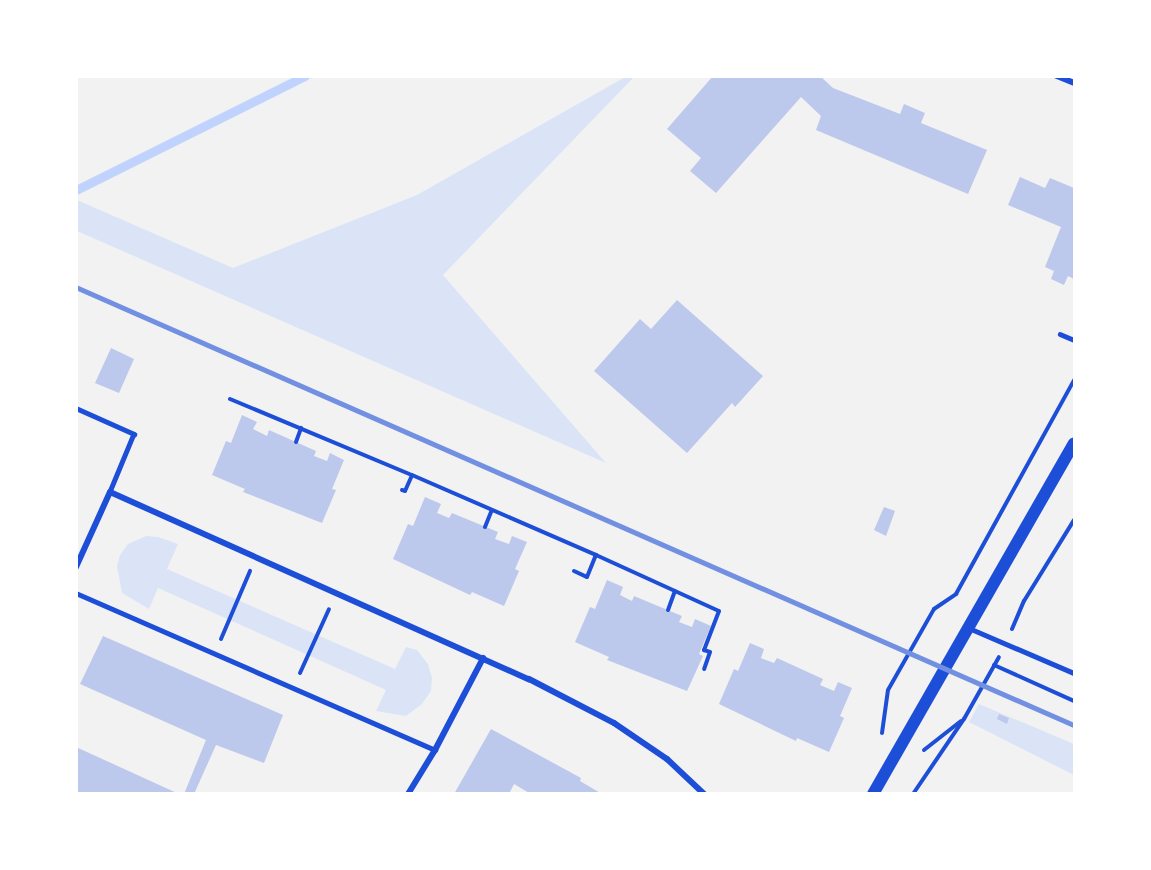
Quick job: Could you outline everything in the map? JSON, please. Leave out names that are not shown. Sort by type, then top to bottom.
[{"type":"main road","points":[[873,794],[1074,443]]},
{"type":"street","points":[[1057,76],[1074,83]]},
{"type":"street","points":[[76,567],[110,492],[530,679],[614,723],[667,759],[704,794]]},
{"type":"street","points":[[408,794],[435,750],[483,658]]},
{"type":"lane","points":[[1060,334],[1074,340]]},
{"type":"lane","points":[[76,408],[134,434],[110,492]]},
{"type":"lane","points":[[76,593],[435,750]]},
{"type":"lane","points":[[969,628],[1074,673]]},
{"type":"path","points":[[885,706],[888,690],[934,609],[956,594],[1074,380]]},
{"type":"path","points":[[230,399],[412,475],[718,611],[704,650],[710,652],[704,669]]},
{"type":"path","points":[[296,442],[301,428]]},
{"type":"path","points":[[402,490],[405,491],[412,475]]},
{"type":"path","points":[[486,527],[492,510]]},
{"type":"path","points":[[913,794],[964,718],[1005,645],[1024,601],[1074,520]]},
{"type":"path","points":[[574,571],[588,577],[596,555]]},
{"type":"path","points":[[230,620],[256,557]]},
{"type":"path","points":[[668,610],[675,591]]},
{"type":"path","points":[[308,655],[337,592]]},
{"type":"path","points":[[994,665],[1074,701]]},
{"type":"shaded area","points":[[627,76],[634,77],[443,275],[606,463],[77,231],[77,200],[233,268],[417,195]]},
{"type":"shaded area","points":[[146,536],[158,537],[178,544],[167,569],[395,669],[406,647],[417,650],[428,664],[432,678],[431,691],[422,704],[406,716],[376,711],[386,690],[158,588],[149,609],[122,593],[117,566],[120,555],[128,544]]},
{"type":"shaded area","points":[[979,704],[1074,744],[1074,775],[969,722]]},
{"type":"building","points":[[713,76],[820,76],[833,88],[900,114],[904,104],[925,113],[921,123],[987,150],[968,194],[816,130],[821,116],[801,97],[716,193],[690,171],[701,158],[667,129]]},
{"type":"building","points":[[1020,177],[1045,188],[1050,178],[1074,188],[1074,279],[1068,276],[1064,285],[1051,279],[1054,271],[1045,267],[1061,227],[1008,205]]},
{"type":"building","points":[[677,300],[763,376],[735,407],[732,403],[687,453],[594,371],[640,319],[651,329]]},
{"type":"building","points":[[111,348],[134,359],[119,393],[95,383]]},
{"type":"building","points":[[242,415],[257,422],[253,429],[267,436],[269,430],[316,451],[314,456],[327,461],[330,453],[344,460],[332,489],[336,490],[322,523],[243,492],[245,489],[212,475],[226,441],[231,443]]},
{"type":"building","points":[[425,497],[441,504],[437,513],[449,518],[452,513],[498,532],[495,539],[509,544],[512,536],[527,542],[515,569],[519,571],[504,606],[472,592],[470,595],[393,559],[408,524],[413,526]]},
{"type":"building","points":[[884,507],[895,511],[886,536],[874,530]]},
{"type":"building","points":[[607,580],[623,587],[620,595],[632,601],[634,596],[682,616],[679,622],[692,627],[695,619],[711,626],[699,654],[703,656],[687,691],[607,660],[609,657],[575,642],[590,607],[595,609]]},
{"type":"building","points":[[103,636],[283,715],[264,763],[216,745],[194,794],[184,794],[206,740],[80,684]]},
{"type":"building","points":[[750,643],[764,649],[761,658],[774,663],[777,658],[823,679],[820,685],[834,691],[838,682],[852,688],[840,716],[844,718],[829,752],[797,738],[796,741],[719,704],[734,669],[738,671]]},
{"type":"building","points":[[999,714],[1009,718],[1007,724],[997,719]]},
{"type":"building","points":[[491,729],[581,778],[580,781],[602,794],[531,794],[514,784],[509,794],[454,794]]},
{"type":"building","points":[[76,747],[179,794],[76,794]]},
{"type":"waterway","points":[[76,190],[305,76]]},
{"type":"railway","points":[[76,287],[1074,725]]}]
